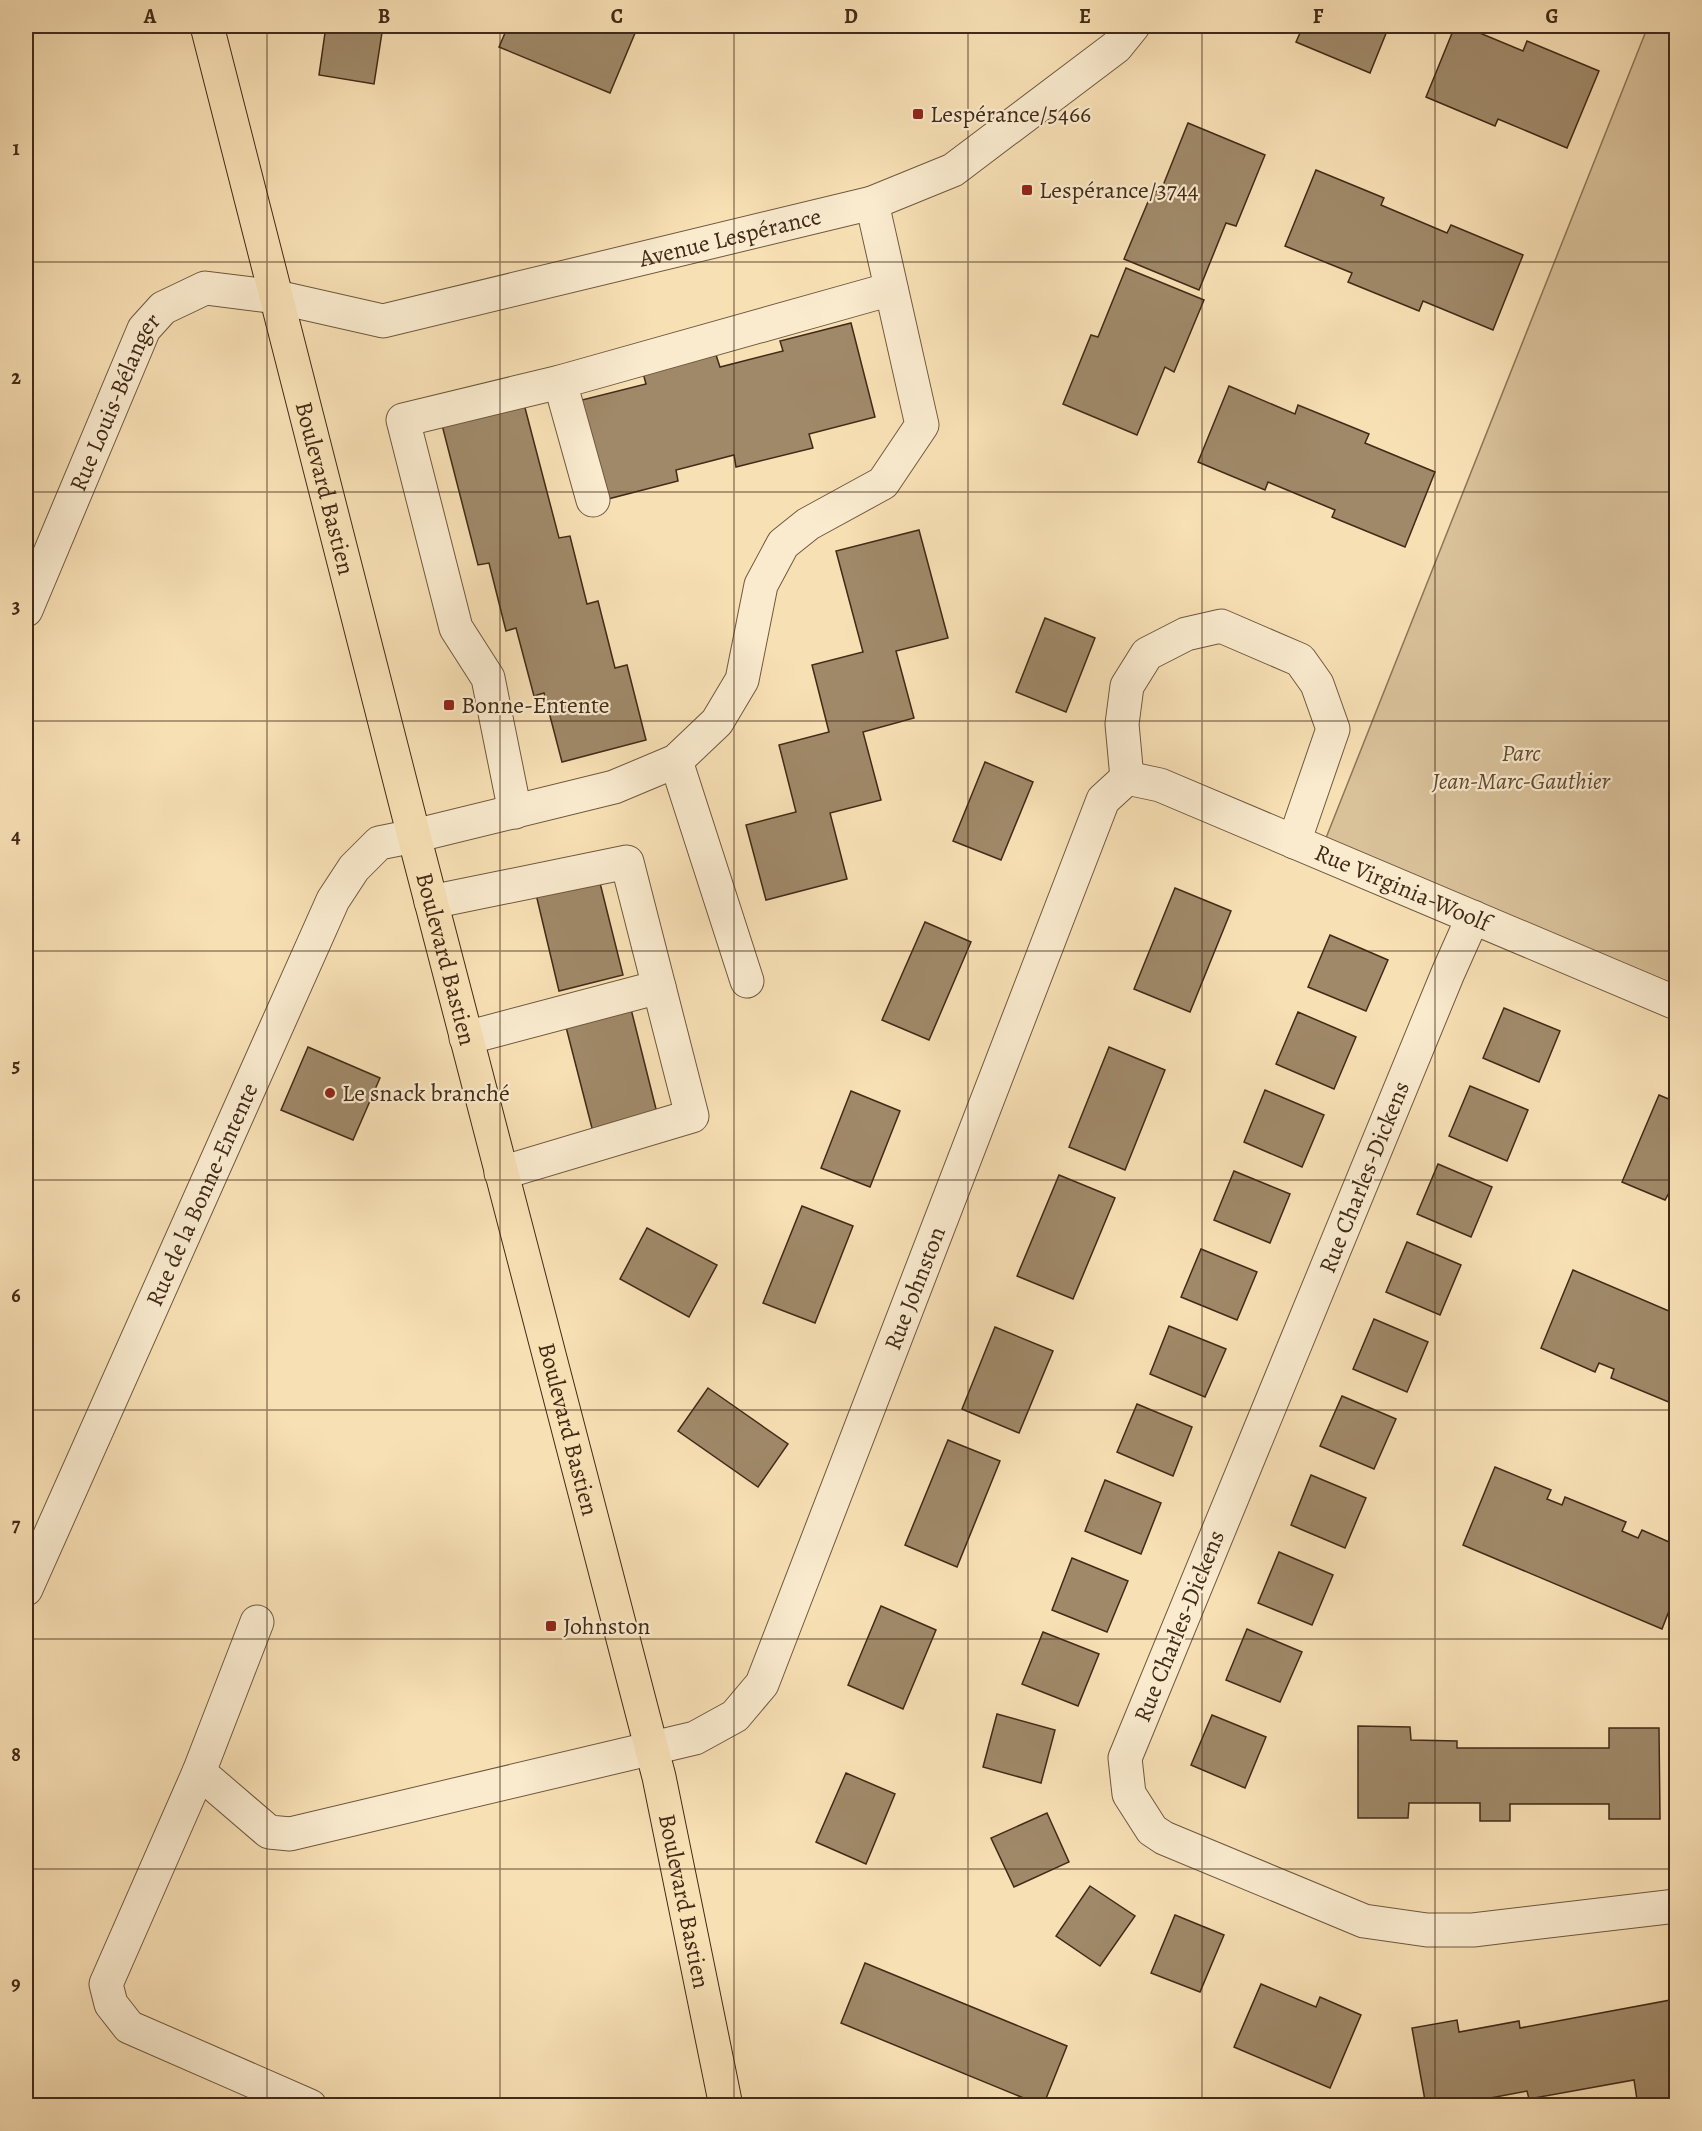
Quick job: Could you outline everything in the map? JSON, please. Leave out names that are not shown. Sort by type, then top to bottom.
[{"type":"main road","name":"Boulevard Bastien","points":[[207,26],[466,1038],[651,1748],[726,2106]]},
{"type":"street","name":"Avenue Lespérance","points":[[277,297],[383,321],[872,203],[953,170],[1116,47],[1133,26]]},
{"type":"street","points":[[747,981],[676,761],[717,722],[742,680],[761,585],[783,544],[808,524],[883,483],[922,425],[872,203]]},
{"type":"street","name":"Rue Louis-Bélanger","points":[[26,610],[144,329],[163,308],[205,288],[277,297]]},
{"type":"street","points":[[515,812],[488,678],[456,628],[403,420],[560,382],[891,289]]},
{"type":"street","points":[[560,382],[593,500]]},
{"type":"street","points":[[1127,778],[1122,724],[1127,686],[1147,654],[1186,634],[1221,626],[1300,660],[1317,684],[1333,729],[1294,842]]},
{"type":"street","name":"Rue de la Bonne-Entente","points":[[26,1588],[333,900],[354,868],[379,843],[614,787],[676,761]]},
{"type":"street","name":"Rue Virginia-Woolf","points":[[1127,778],[1160,785],[1677,1004]]},
{"type":"street","name":"Rue Johnston","points":[[199,1772],[268,1832],[290,1834],[695,1738],[735,1716],[762,1684],[1103,800],[1127,778]]},
{"type":"street","points":[[431,902],[627,862],[692,1116],[501,1173]]},
{"type":"street","name":"Rue Charles-Dickens","points":[[1473,917],[1125,1758],[1129,1794],[1152,1830],[1164,1838],[1364,1921],[1427,1930],[1473,1930],[1677,1906]]},
{"type":"street","points":[[466,1038],[659,987]]},
{"type":"street","points":[[257,1622],[199,1772],[106,1984],[111,2004],[129,2026],[310,2106]]},
{"type":"green space","name":"Parc Jean-Marc-Gauthier","points":[[1648,26],[1676,26],[1676,1003],[1320,853]]},
{"type":"building","points":[[326,26],[383,26],[374,84],[319,75]]},
{"type":"building","points":[[508,26],[638,26],[610,93],[499,47]]},
{"type":"building","points":[[1303,26],[1389,26],[1370,73],[1296,42]]},
{"type":"building","points":[[1455,26],[1463,26],[1523,51],[1527,41],[1599,71],[1567,148],[1498,119],[1495,126],[1426,97]]},
{"type":"building","points":[[1188,123],[1265,155],[1236,226],[1226,223],[1199,290],[1124,259],[1153,190],[1160,193]]},
{"type":"building","points":[[1316,170],[1384,198],[1381,205],[1447,233],[1451,225],[1523,255],[1493,330],[1423,301],[1419,311],[1348,282],[1352,273],[1285,246]]},
{"type":"building","points":[[1126,268],[1204,300],[1174,372],[1165,367],[1137,435],[1063,404],[1091,335],[1098,337]]},
{"type":"building","points":[[851,323],[875,417],[809,434],[813,448],[736,467],[734,455],[676,470],[678,481],[604,500],[578,401],[646,384],[643,373],[716,355],[720,367],[783,351],[780,341]]},
{"type":"building","points":[[1229,386],[1295,414],[1298,405],[1369,434],[1365,443],[1435,472],[1405,547],[1332,517],[1335,510],[1268,482],[1265,490],[1198,462]]},
{"type":"building","points":[[524,404],[559,538],[570,536],[587,604],[598,601],[615,668],[627,665],[646,740],[562,762],[544,693],[534,696],[516,628],[506,631],[489,563],[478,565],[442,425]]},
{"type":"building","points":[[919,530],[948,638],[896,651],[914,718],[863,732],[881,800],[830,813],[847,879],[766,900],[746,825],[796,812],[779,745],[829,732],[812,665],[863,652],[836,551]]},
{"type":"building","points":[[1045,618],[1095,638],[1066,712],[1016,692]]},
{"type":"building","points":[[985,762],[1033,782],[1001,860],[953,841]]},
{"type":"building","points":[[598,875],[623,975],[559,991],[535,890]]},
{"type":"building","points":[[1175,888],[1231,911],[1190,1012],[1134,989]]},
{"type":"building","points":[[925,922],[971,942],[929,1040],[882,1020]]},
{"type":"building","points":[[1330,935],[1388,960],[1366,1011],[1308,987]]},
{"type":"building","points":[[1504,1008],[1560,1031],[1539,1082],[1483,1058]]},
{"type":"building","points":[[631,1009],[658,1117],[593,1132],[566,1027]]},
{"type":"building","points":[[1298,1012],[1356,1037],[1334,1089],[1276,1064]]},
{"type":"building","points":[[308,1047],[380,1078],[353,1140],[281,1110]]},
{"type":"building","points":[[1109,1047],[1165,1070],[1125,1170],[1069,1147]]},
{"type":"building","points":[[1470,1086],[1528,1110],[1507,1161],[1449,1136]]},
{"type":"building","points":[[1265,1090],[1324,1115],[1302,1167],[1244,1142]]},
{"type":"building","points":[[851,1091],[900,1111],[870,1187],[821,1168]]},
{"type":"building","points":[[1659,1095],[1676,1102],[1676,1196],[1669,1193],[1665,1200],[1622,1182]]},
{"type":"building","points":[[1438,1164],[1492,1187],[1471,1237],[1417,1214]]},
{"type":"building","points":[[1234,1171],[1290,1194],[1270,1243],[1214,1220]]},
{"type":"building","points":[[1059,1175],[1115,1198],[1073,1299],[1017,1276]]},
{"type":"building","points":[[802,1206],[853,1226],[815,1323],[763,1303]]},
{"type":"building","points":[[647,1228],[717,1265],[689,1317],[620,1279]]},
{"type":"building","points":[[1407,1242],[1461,1265],[1440,1315],[1386,1292]]},
{"type":"building","points":[[1201,1249],[1257,1272],[1237,1320],[1181,1297]]},
{"type":"building","points":[[1573,1270],[1676,1314],[1676,1395],[1674,1394],[1671,1403],[1611,1378],[1614,1369],[1599,1363],[1595,1372],[1541,1348]]},
{"type":"building","points":[[1374,1319],[1428,1342],[1407,1392],[1353,1369]]},
{"type":"building","points":[[1169,1326],[1226,1349],[1205,1397],[1150,1374]]},
{"type":"building","points":[[995,1327],[1053,1351],[1019,1433],[962,1409]]},
{"type":"building","points":[[708,1388],[788,1444],[758,1487],[678,1431]]},
{"type":"building","points":[[1342,1396],[1396,1419],[1374,1469],[1320,1446]]},
{"type":"building","points":[[1137,1404],[1192,1427],[1173,1476],[1117,1452]]},
{"type":"building","points":[[948,1440],[1000,1461],[957,1567],[905,1545]]},
{"type":"building","points":[[1495,1467],[1551,1490],[1547,1499],[1562,1505],[1565,1497],[1626,1522],[1622,1531],[1638,1538],[1642,1530],[1676,1545],[1676,1593],[1662,1629],[1463,1545]]},
{"type":"building","points":[[1311,1475],[1366,1498],[1345,1548],[1291,1525]]},
{"type":"building","points":[[1105,1480],[1161,1503],[1141,1554],[1085,1531]]},
{"type":"building","points":[[1279,1552],[1333,1575],[1312,1625],[1258,1603]]},
{"type":"building","points":[[1072,1558],[1128,1581],[1107,1632],[1052,1610]]},
{"type":"building","points":[[881,1606],[936,1630],[903,1709],[848,1685]]},
{"type":"building","points":[[1247,1629],[1302,1652],[1280,1702],[1226,1680]]},
{"type":"building","points":[[1043,1632],[1099,1654],[1078,1706],[1022,1684]]},
{"type":"building","points":[[997,1714],[1055,1730],[1041,1783],[983,1767]]},
{"type":"building","points":[[1212,1715],[1266,1737],[1245,1788],[1191,1765]]},
{"type":"building","points":[[1358,1726],[1410,1727],[1411,1740],[1457,1741],[1457,1748],[1609,1748],[1609,1728],[1659,1728],[1660,1819],[1609,1819],[1609,1804],[1510,1804],[1510,1821],[1480,1821],[1480,1803],[1409,1803],[1408,1818],[1358,1818]]},
{"type":"building","points":[[846,1773],[895,1794],[866,1864],[816,1842]]},
{"type":"building","points":[[1047,1813],[1069,1862],[1014,1887],[991,1838]]},
{"type":"building","points":[[1090,1886],[1135,1916],[1100,1966],[1056,1936]]},
{"type":"building","points":[[1175,1915],[1224,1935],[1200,1992],[1151,1973]]},
{"type":"building","points":[[865,1963],[1067,2046],[1043,2106],[841,2023]]},
{"type":"building","points":[[1261,1984],[1316,2007],[1320,1997],[1361,2015],[1330,2088],[1234,2047]]},
{"type":"building","points":[[1676,1999],[1676,2106],[1638,2106],[1634,2080],[1529,2099],[1527,2091],[1448,2106],[1426,2106],[1412,2028],[1457,2020],[1459,2032],[1519,2021],[1520,2028]]},
{"type":"place","name":"Lespérance/5466","points":[[918,114]]},
{"type":"place","name":"Lespérance/3744","points":[[1027,190]]},
{"type":"place","name":"Bonne-Entente","points":[[449,705]]},
{"type":"place","name":"Le snack branché","points":[[330,1093]]},
{"type":"place","name":"Johnston","points":[[551,1626]]}]
